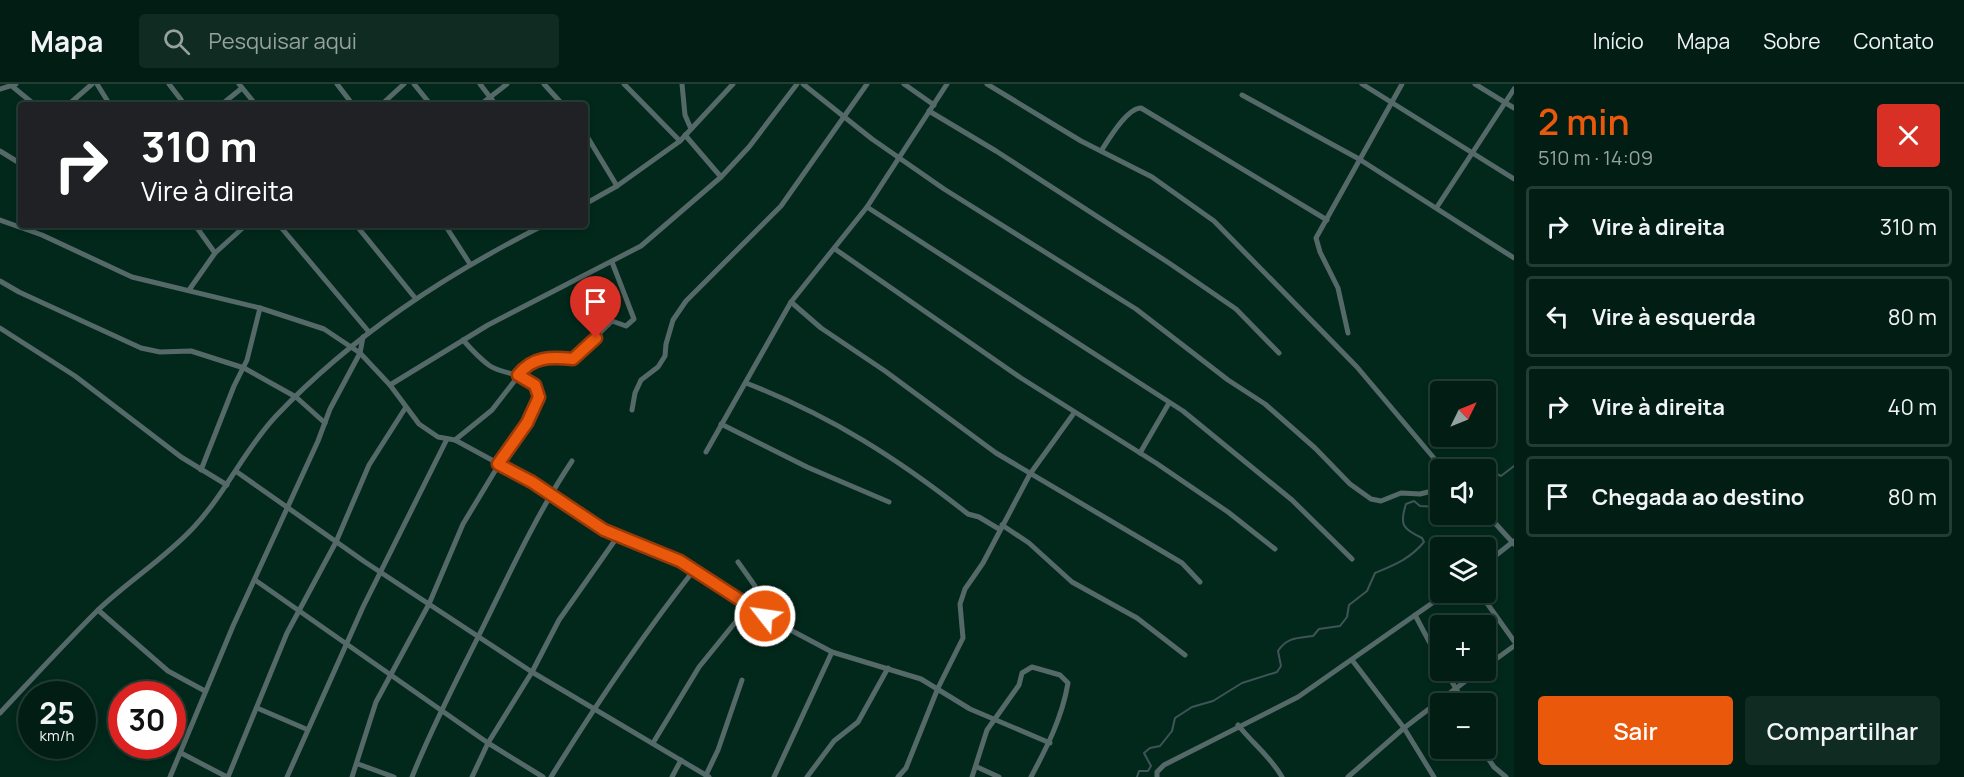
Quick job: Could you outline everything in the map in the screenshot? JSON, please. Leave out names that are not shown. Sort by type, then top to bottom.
[{"type":"street","points":[[71,102],[92,84]]},
{"type":"street","points":[[97,84],[108,102]]},
{"type":"street","points":[[169,84],[183,102]]},
{"type":"street","points":[[337,84],[351,102]]},
{"type":"street","points":[[384,102],[404,84]]},
{"type":"street","points":[[414,84],[429,102]]},
{"type":"street","points":[[480,84],[494,102]]},
{"type":"street","points":[[485,102],[507,84]]},
{"type":"street","points":[[544,84],[560,102]]},
{"type":"street","points":[[624,84],[680,141]]},
{"type":"street","points":[[682,84],[686,115],[691,129]]},
{"type":"street","points":[[588,202],[617,186],[680,141],[733,84]]},
{"type":"street","points":[[390,385],[463,340],[641,246],[721,177],[749,147],[797,84]]},
{"type":"street","points":[[804,84],[843,117],[900,158],[1044,253],[1136,309],[1228,380],[1265,404],[1316,448],[1350,484],[1371,499],[1381,501],[1401,493],[1420,494],[1430,492]]},
{"type":"street","points":[[632,410],[635,393],[641,380],[658,367],[665,356],[673,320],[686,301],[781,206],[806,174],[867,84]]},
{"type":"street","points":[[904,84],[934,105]]},
{"type":"street","points":[[706,452],[791,302],[867,207],[947,84]]},
{"type":"street","points":[[987,84],[1030,112],[1152,177],[1214,221],[1357,368],[1435,459]]},
{"type":"street","points":[[1362,84],[1514,178]]},
{"type":"street","points":[[1348,333],[1338,288],[1320,252],[1316,238],[1402,84]]},
{"type":"street","points":[[1475,84],[1514,108]]},
{"type":"street","points":[[0,89],[15,85],[32,102]]},
{"type":"street","points":[[224,102],[241,86],[254,102]]},
{"type":"street","points":[[1437,207],[1514,89]]},
{"type":"street","points":[[1242,95],[1359,159],[1514,258]]},
{"type":"street","points":[[1101,151],[1117,127],[1133,110],[1141,108],[1327,220]]},
{"type":"street","points":[[929,111],[996,151],[1236,309],[1279,353]]},
{"type":"street","points":[[685,135],[721,177]]},
{"type":"street","points":[[588,138],[617,186]]},
{"type":"street","points":[[0,151],[18,162]]},
{"type":"street","points":[[867,207],[1208,429],[1232,453],[1268,479],[1352,559]]},
{"type":"street","points":[[0,219],[18,226]]},
{"type":"street","points":[[24,228],[132,277],[260,308],[324,329],[360,353],[390,385],[419,424],[438,437],[455,440],[498,464],[591,523],[666,554],[694,570],[749,608],[832,652],[862,663],[888,668],[938,688],[970,709],[1050,743]]},
{"type":"street","points":[[197,228],[215,253]]},
{"type":"street","points":[[189,290],[215,253],[243,228]]},
{"type":"street","points":[[282,228],[369,332]]},
{"type":"street","points":[[358,228],[416,299]]},
{"type":"street","points":[[447,228],[470,264]]},
{"type":"street","points":[[0,713],[98,610],[190,531],[216,502],[258,437],[350,346],[470,264],[538,228]]},
{"type":"street","points":[[835,249],[946,329],[1228,512],[1275,549]]},
{"type":"street","points":[[455,440],[492,410],[525,366],[537,359],[573,359],[612,321],[626,326],[634,319],[612,261]]},
{"type":"street","points":[[0,280],[28,296],[141,348],[160,352],[191,351],[244,368],[296,397],[325,423]]},
{"type":"street","points":[[791,302],[849,348],[885,371],[974,438],[1030,474],[1182,563],[1200,582]]},
{"type":"street","points":[[201,470],[234,386],[244,368],[253,343],[260,308]]},
{"type":"street","points":[[0,328],[75,376],[201,470],[227,485]]},
{"type":"street","points":[[186,741],[286,509],[360,353],[363,336]]},
{"type":"street","points":[[352,777],[376,702],[429,604],[463,524],[498,464],[527,423],[539,397],[535,385],[518,375],[504,373],[491,367],[463,340]]},
{"type":"street","points":[[746,383],[797,403],[836,422],[906,466],[968,514],[979,517],[1029,543],[1072,582],[1137,618],[1185,655]]},
{"type":"street","points":[[1140,453],[1169,403]]},
{"type":"street","points":[[186,756],[228,777],[272,668],[299,609],[336,542],[369,465],[406,407]]},
{"type":"street","points":[[898,777],[906,768],[938,688],[963,638],[960,604],[965,589],[983,563],[1030,474],[1074,413]]},
{"type":"street","points":[[721,424],[807,467],[889,502]]},
{"type":"street","points":[[287,777],[306,729],[346,644],[447,439]]},
{"type":"street","points":[[412,777],[442,709],[550,495],[572,461]]},
{"type":"street","points":[[237,472],[286,509],[532,672],[707,776],[741,680]]},
{"type":"street","points":[[1496,524],[1513,542],[1496,555]]},
{"type":"street","points":[[472,777],[488,743],[532,672],[559,620],[618,536]]},
{"type":"street","points":[[653,743],[699,667],[755,598],[755,586],[738,562]]},
{"type":"street","points":[[551,777],[593,710],[663,609],[694,570]]},
{"type":"street","points":[[255,580],[488,743],[543,777]]},
{"type":"street","points":[[1157,777],[1157,772],[1164,765],[1238,725],[1298,697],[1432,603]]},
{"type":"street","points":[[1487,603],[1514,641]]},
{"type":"street","points":[[98,610],[168,671],[206,691]]},
{"type":"street","points":[[1415,615],[1430,643]]},
{"type":"street","points":[[1496,659],[1514,646]]},
{"type":"street","points":[[774,777],[832,652]]},
{"type":"street","points":[[1352,660],[1404,728],[1434,777]]},
{"type":"street","points":[[972,777],[977,767],[982,743],[994,719],[1019,685],[1026,668],[1032,667],[1060,675],[1068,683],[1050,743],[1031,777]]},
{"type":"street","points":[[807,777],[834,741],[858,722],[888,668]]},
{"type":"street","points":[[1450,681],[1458,693]]},
{"type":"street","points":[[1351,776],[1404,728],[1466,681]]},
{"type":"street","points":[[257,708],[306,729]]},
{"type":"street","points":[[1238,725],[1254,746],[1270,757],[1282,777]]},
{"type":"street","points":[[170,777],[178,759]]},
{"type":"street","points":[[1489,759],[1506,777]]},
{"type":"street","points":[[672,777],[681,760]]},
{"type":"street","points":[[358,764],[394,777]]},
{"type":"street","points":[[977,767],[999,777]]},
{"type":"waterway","points":[[1496,474],[1501,476],[1514,466]]},
{"type":"waterway","points":[[1137,777],[1139,771],[1148,771],[1151,766],[1144,753],[1150,748],[1160,746],[1172,731],[1175,718],[1192,707],[1213,701],[1242,683],[1277,672],[1281,666],[1278,651],[1285,643],[1293,639],[1313,636],[1319,629],[1340,626],[1347,617],[1349,605],[1367,591],[1375,573],[1401,561],[1424,542],[1422,538],[1404,526],[1403,517],[1406,504],[1414,501],[1420,506],[1430,506]]},
{"type":"route","points":[[596,338],[579,356],[573,359],[537,359],[525,366],[518,375],[535,385],[539,391],[539,397],[527,423],[518,432],[498,464],[532,482],[563,505],[604,530],[680,561],[749,608],[765,616]]}]
